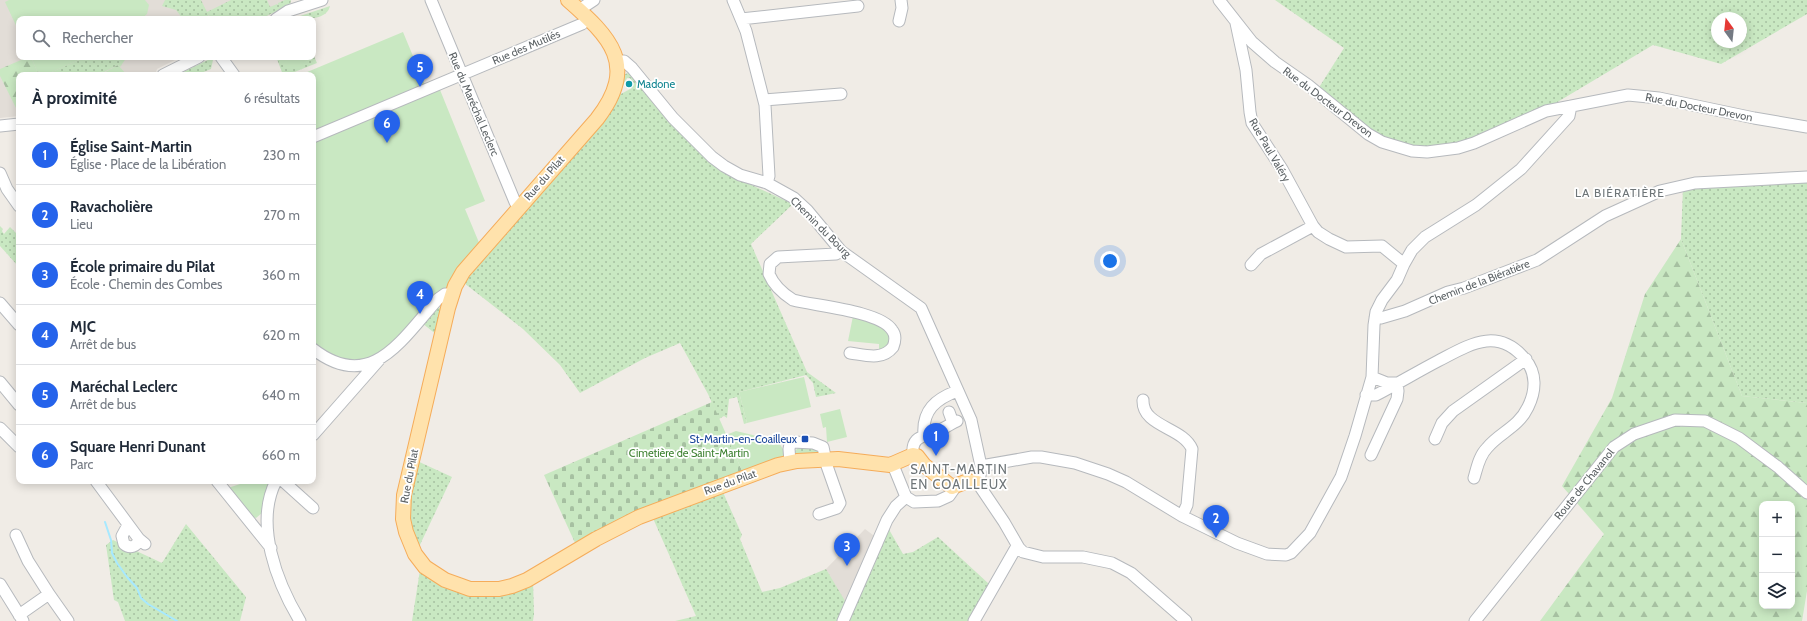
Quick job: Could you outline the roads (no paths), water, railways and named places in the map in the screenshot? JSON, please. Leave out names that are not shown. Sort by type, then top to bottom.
[{"type":"main road","points":[[568,0],[609,42],[618,61]]},
{"type":"main road","name":"Rue du Pilat","points":[[618,61],[614,89],[606,107],[463,272],[452,294],[409,470],[403,505],[403,519],[406,532],[415,554],[425,567],[445,580],[470,589],[484,590],[512,586],[527,580],[596,539],[639,517],[755,473],[790,462],[826,459],[893,464]]},
{"type":"main road","points":[[893,464],[912,455],[917,456],[924,465],[937,473],[945,483],[952,487],[968,481],[978,483]]},
{"type":"street","points":[[280,16],[299,3],[322,0]]},
{"type":"street","name":"Rue du Maréchal Leclerc","points":[[431,0],[515,202],[519,207]]},
{"type":"street","name":"Rue des Mutilés","points":[[316,136],[582,24],[583,14],[594,0]]},
{"type":"street","points":[[733,0],[741,19],[764,100],[768,160],[767,183]]},
{"type":"street","points":[[899,22],[902,8],[901,0]]},
{"type":"street","name":"Rue du Docteur Drevon","points":[[1219,0],[1252,42],[1270,58],[1308,85],[1368,134],[1396,147],[1427,152],[1458,148],[1474,143],[1538,113],[1614,97],[1642,96],[1807,127]]},
{"type":"street","points":[[741,19],[858,6]]},
{"type":"street","name":"Rue Paul Valéry","points":[[1236,22],[1246,70],[1252,123],[1282,169],[1313,226],[1328,239],[1346,247],[1382,246],[1404,264]]},
{"type":"street","points":[[169,72],[193,60]]},
{"type":"street","points":[[223,60],[232,72]]},
{"type":"street","name":"Chemin du Bourg","points":[[618,61],[624,61],[632,68],[673,118],[712,157],[740,175],[767,183],[781,190],[802,206],[841,251],[921,308],[971,420],[981,466],[978,483]]},
{"type":"street","points":[[764,100],[840,94]]},
{"type":"street","points":[[981,466],[1032,457],[1075,463],[1108,474],[1126,482],[1182,516],[1256,550],[1278,555],[1291,553],[1310,533],[1341,477],[1355,436],[1372,376],[1374,318],[1382,300],[1397,280],[1412,250],[1425,237],[1476,205],[1532,159],[1569,116],[1571,106]]},
{"type":"street","points":[[0,126],[16,124]]},
{"type":"street","points":[[0,173],[7,188],[16,202]]},
{"type":"street","name":"Chemin de la Biératière","points":[[1374,318],[1405,311],[1448,292],[1464,288],[1534,261],[1605,216],[1660,191],[1695,182],[1807,176]]},
{"type":"street","points":[[1251,265],[1261,254],[1313,226]]},
{"type":"street","points":[[841,251],[836,254],[778,257],[770,264],[769,274],[776,286],[793,300],[869,316],[883,322],[892,330],[895,336],[893,347],[885,355],[877,356],[850,353]]},
{"type":"street","points":[[316,432],[380,360],[391,351],[438,299],[445,294],[452,294]]},
{"type":"street","points":[[0,303],[16,322]]},
{"type":"street","points":[[1366,394],[1376,395],[1469,345],[1481,341],[1503,343],[1512,347],[1526,359],[1533,370],[1533,391],[1528,408],[1518,422],[1485,449],[1481,456],[1474,478]]},
{"type":"street","points":[[316,351],[332,361],[349,365],[369,363],[380,360]]},
{"type":"street","points":[[1435,439],[1446,417],[1526,359]]},
{"type":"street","points":[[349,365],[355,375],[357,386]]},
{"type":"street","points":[[1372,376],[1387,383],[1397,383]]},
{"type":"street","points":[[0,382],[16,401]]},
{"type":"street","points":[[1371,456],[1397,399],[1397,383]]},
{"type":"street","points":[[924,435],[928,413],[932,405],[945,396],[957,391]]},
{"type":"street","points":[[1143,400],[1143,405],[1147,414],[1187,442],[1192,449],[1187,505],[1182,516]]},
{"type":"street","points":[[912,455],[914,443],[920,436],[939,431],[953,419]]},
{"type":"street","name":"Route de Chavanol","points":[[1475,621],[1614,447],[1634,434],[1676,420],[1705,421],[1739,438],[1778,467],[1807,493]]},
{"type":"street","points":[[0,428],[16,444]]},
{"type":"street","points":[[790,462],[790,444],[797,442],[819,444],[825,450],[826,459],[840,503],[837,508],[819,514]]},
{"type":"street","points":[[893,464],[906,498],[914,502],[934,503],[948,496],[953,492],[956,486]]},
{"type":"street","points":[[978,483],[1007,526],[1017,546],[1023,552],[1036,556],[1083,557],[1104,560],[1121,567],[1145,584],[1186,621]]},
{"type":"street","points":[[98,484],[128,525],[122,536],[124,544],[126,546],[134,546],[142,541]]},
{"type":"street","points":[[219,484],[271,548]]},
{"type":"street","points":[[275,484],[269,497],[267,516],[271,548],[285,593],[300,621]]},
{"type":"street","points":[[286,484],[312,508]]},
{"type":"street","points":[[843,621],[887,520],[896,506],[906,498]]},
{"type":"street","points":[[248,520],[259,521],[267,516]]},
{"type":"street","points":[[16,535],[28,560],[68,621]]},
{"type":"street","points":[[974,621],[1017,546]]},
{"type":"street","points":[[0,584],[21,618],[49,594]]},
{"type":"waterway","points":[[105,522],[111,540],[112,553],[117,563],[137,588],[141,598],[148,604],[177,621]]},
{"type":"place","name":"Madone","points":[[629,84]]},
{"type":"place","name":"Maréchal Leclerc","points":[[420,87]]},
{"type":"place","name":"Square Henri Dunant","points":[[387,143]]},
{"type":"place","name":"MJC","points":[[420,314]]},
{"type":"place","name":"St-Martin-en-Coailleux","points":[[805,439]]},
{"type":"place","name":"Église Saint-Martin","points":[[936,456]]},
{"type":"place","name":"Ravacholière","points":[[1216,538]]},
{"type":"place","name":"École primaire du Pilat","points":[[847,566]]},
{"type":"district","name":"LA BIÉRATIÈRE","points":[[1620,193]]},
{"type":"district","name":"SAINT-MARTIN EN COAILLEUX","points":[[959,476]]},
{"type":"park label","name":"Cimetière de Saint-Martin","points":[[689,453]]}]
